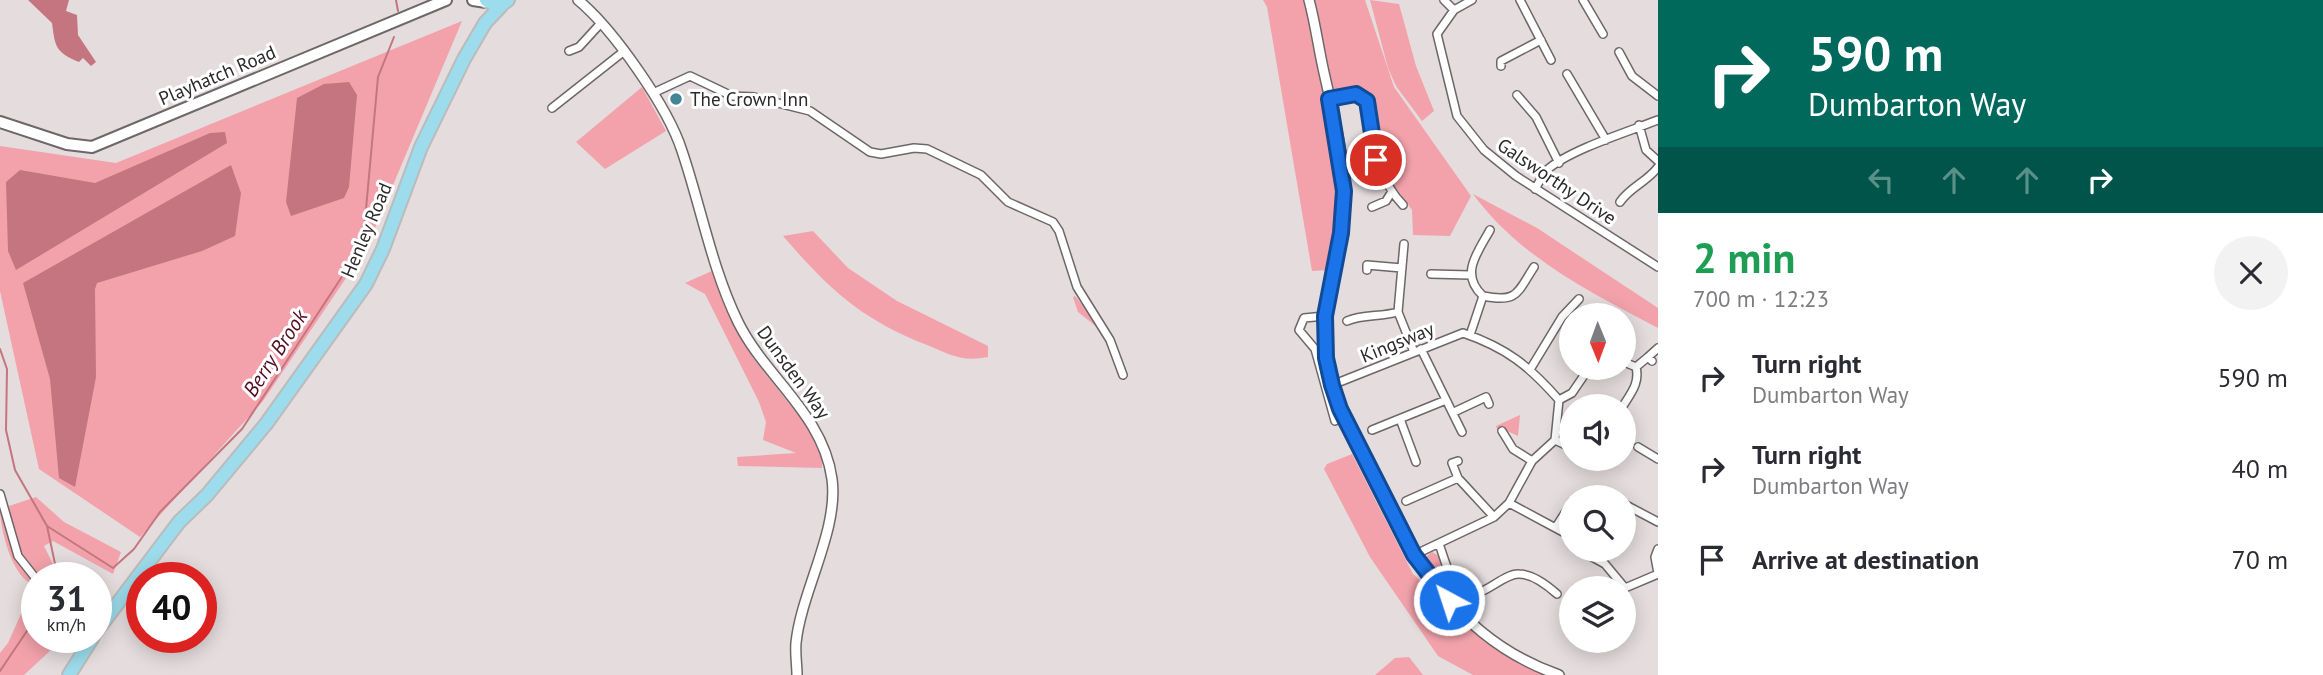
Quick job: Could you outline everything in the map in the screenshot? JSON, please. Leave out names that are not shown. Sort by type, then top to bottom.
[{"type":"main road","name":"Playhatch Road","points":[[0,122],[67,144],[92,147],[446,0]]},
{"type":"main road","points":[[473,0],[507,2]]},
{"type":"main road","name":"Henley Road","points":[[485,23],[486,1]]},
{"type":"main road","name":"Henley Road","points":[[112,604],[179,522],[207,495],[266,424],[366,284],[383,249],[421,147],[485,23],[507,2]]},
{"type":"main road","points":[[69,675],[83,653]]},
{"type":"street","name":"Dunsden Way","points":[[578,0],[601,23],[653,93],[681,148],[737,321],[756,351],[795,398],[813,427],[832,480],[829,519],[795,645],[797,675]]},
{"type":"street","points":[[1309,0],[1343,177],[1344,212],[1325,316],[1326,358],[1340,409],[1414,555],[1439,590],[1478,628],[1527,661],[1559,675]]},
{"type":"street","points":[[1444,0],[1454,10],[1472,0]]},
{"type":"street","points":[[1520,0],[1550,60]]},
{"type":"street","points":[[1584,0],[1603,34]]},
{"type":"street","name":"Galsworthy Drive","points":[[1454,10],[1437,34],[1457,116],[1491,157],[1535,189],[1658,267]]},
{"type":"street","points":[[569,51],[579,47],[601,23]]},
{"type":"street","points":[[1496,52],[1501,64],[1541,40]]},
{"type":"street","points":[[552,107],[623,52]]},
{"type":"street","points":[[1619,52],[1632,76],[1658,96]]},
{"type":"street","points":[[1567,74],[1606,139]]},
{"type":"street","points":[[653,93],[690,76],[732,96],[754,97],[810,111],[870,152],[881,154],[920,148],[981,175],[1008,202],[1053,222],[1059,231],[1077,287],[1110,340],[1123,375]]},
{"type":"street","points":[[1329,99],[1356,94],[1367,101],[1376,160],[1391,193],[1403,205]]},
{"type":"street","points":[[1517,95],[1535,117],[1559,163]]},
{"type":"street","points":[[1535,189],[1548,170],[1559,163],[1606,139],[1658,120]]},
{"type":"street","points":[[1639,125],[1646,150],[1658,161]]},
{"type":"street","points":[[1620,202],[1627,192],[1647,181],[1658,167]]},
{"type":"street","points":[[1372,207],[1386,201],[1391,193]]},
{"type":"street","points":[[1483,296],[1470,275],[1470,265],[1487,232]]},
{"type":"street","points":[[1404,244],[1398,312],[1454,412],[1462,432]]},
{"type":"street","points":[[1367,266],[1402,268]]},
{"type":"street","points":[[1483,296],[1511,299],[1517,295],[1526,274],[1534,267]]},
{"type":"street","points":[[1436,272],[1470,275]]},
{"type":"street","points":[[1414,555],[1494,517],[1509,503],[1532,461],[1555,440],[1559,400],[1531,368],[1495,345],[1470,335],[1483,296]]},
{"type":"street","points":[[1531,368],[1562,317],[1579,299]]},
{"type":"street","points":[[1347,321],[1356,317],[1381,317],[1398,312]]},
{"type":"street","points":[[1325,316],[1304,318],[1299,330],[1315,349],[1333,418]]},
{"type":"street","name":"Kingsway","points":[[1332,385],[1459,333],[1470,335]]},
{"type":"street","points":[[1630,394],[1637,383],[1636,368],[1650,359],[1658,348]]},
{"type":"street","points":[[1570,394],[1581,380]]},
{"type":"street","points":[[1454,412],[1488,399]]},
{"type":"street","points":[[1372,429],[1447,400]]},
{"type":"street","points":[[1400,419],[1413,460]]},
{"type":"street","points":[[1505,435],[1513,449],[1532,461]]},
{"type":"street","points":[[1555,440],[1559,442]]},
{"type":"street","points":[[1641,447],[1658,460]]},
{"type":"street","points":[[1454,461],[1458,478],[1494,517]]},
{"type":"street","points":[[1406,501],[1458,478]]},
{"type":"street","points":[[0,494],[18,556],[23,562]]},
{"type":"street","points":[[1509,503],[1559,529]]},
{"type":"street","points":[[1636,511],[1658,522]]},
{"type":"street","points":[[1439,544],[1455,584],[1465,594],[1473,595],[1501,579],[1521,574],[1555,590]]},
{"type":"street","points":[[1602,562],[1625,588],[1658,574],[1655,557],[1658,550]]},
{"type":"shaded area","points":[[28,0],[69,0],[66,11],[77,15],[78,35],[96,62],[91,66],[83,58],[79,62],[65,55],[56,43],[52,23]]},
{"type":"shaded area","points":[[1263,0],[1304,0],[1307,9],[1333,139],[1336,172],[1335,237],[1329,270],[1312,271],[1267,7]]},
{"type":"shaded area","points":[[1315,0],[1365,0],[1394,87],[1471,196],[1450,236],[1413,235],[1412,210],[1380,166],[1370,100],[1357,92],[1335,93],[1331,87]]},
{"type":"shaded area","points":[[1370,0],[1399,4],[1416,66],[1434,111],[1422,121],[1396,86],[1388,68]]},
{"type":"shaded area","points":[[462,21],[367,247],[263,401],[140,537],[39,469],[0,291],[0,146],[116,163]]},
{"type":"shaded area","points":[[349,82],[357,95],[349,187],[344,198],[291,216],[286,202],[297,98],[324,84]]},
{"type":"shaded area","points":[[642,87],[666,131],[605,169],[576,142]]},
{"type":"shaded area","points":[[225,132],[227,143],[16,270],[8,251],[6,182],[20,170],[95,183],[210,133]]},
{"type":"shaded area","points":[[231,165],[241,193],[235,236],[202,251],[97,283],[96,377],[75,487],[59,478],[50,379],[23,283]]},
{"type":"shaded area","points":[[1473,194],[1537,228],[1658,308],[1658,328],[1636,316],[1636,303],[1611,303],[1557,271],[1534,255],[1491,216]]},
{"type":"shaded area","points":[[813,231],[848,268],[897,301],[988,346],[988,357],[970,359],[950,355],[903,335],[864,313],[815,271],[783,236]]},
{"type":"shaded area","points":[[714,270],[736,327],[753,358],[821,444],[822,468],[738,466],[737,457],[796,453],[763,440],[766,422],[759,402],[705,294],[685,283]]},
{"type":"shaded area","points":[[1075,296],[1097,323],[1098,328],[1078,312],[1073,297]]},
{"type":"shaded area","points":[[1520,415],[1518,436],[1505,430],[1498,433],[1496,426]]},
{"type":"shaded area","points":[[1352,454],[1413,574],[1476,631],[1524,664],[1548,675],[1473,675],[1438,656],[1370,557],[1324,469],[1327,464]]},
{"type":"shaded area","points":[[36,497],[64,522],[121,552],[113,574],[112,562],[91,562],[53,541],[44,546],[52,562],[21,562],[21,575],[5,540],[0,509]]},
{"type":"shaded area","points":[[1432,552],[1439,556],[1458,606],[1430,574],[1424,558]]},
{"type":"shaded area","points":[[21,614],[21,653],[48,653],[24,675],[0,675],[0,653],[8,643]]},
{"type":"shaded area","points":[[1409,657],[1423,675],[1375,675],[1395,658]]},
{"type":"waterway","name":"Berry Brook","points":[[396,0],[398,11]]},
{"type":"waterway","name":"Berry Brook","points":[[47,526],[113,568],[134,549],[160,512],[242,429],[349,266],[365,220],[378,77],[394,37]]},
{"type":"waterway","points":[[0,349],[7,369],[6,430],[15,470],[47,526],[55,562]]},
{"type":"waterway","name":"Berry Brook","points":[[0,671],[21,640]]},
{"type":"place","name":"The Crown Inn","points":[[676,99]]},
{"type":"route","points":[[1376,160],[1373,129],[1364,97],[1356,94],[1329,99],[1343,177],[1344,212],[1325,316],[1326,358],[1340,409],[1365,460],[1414,555],[1449,600]]}]
